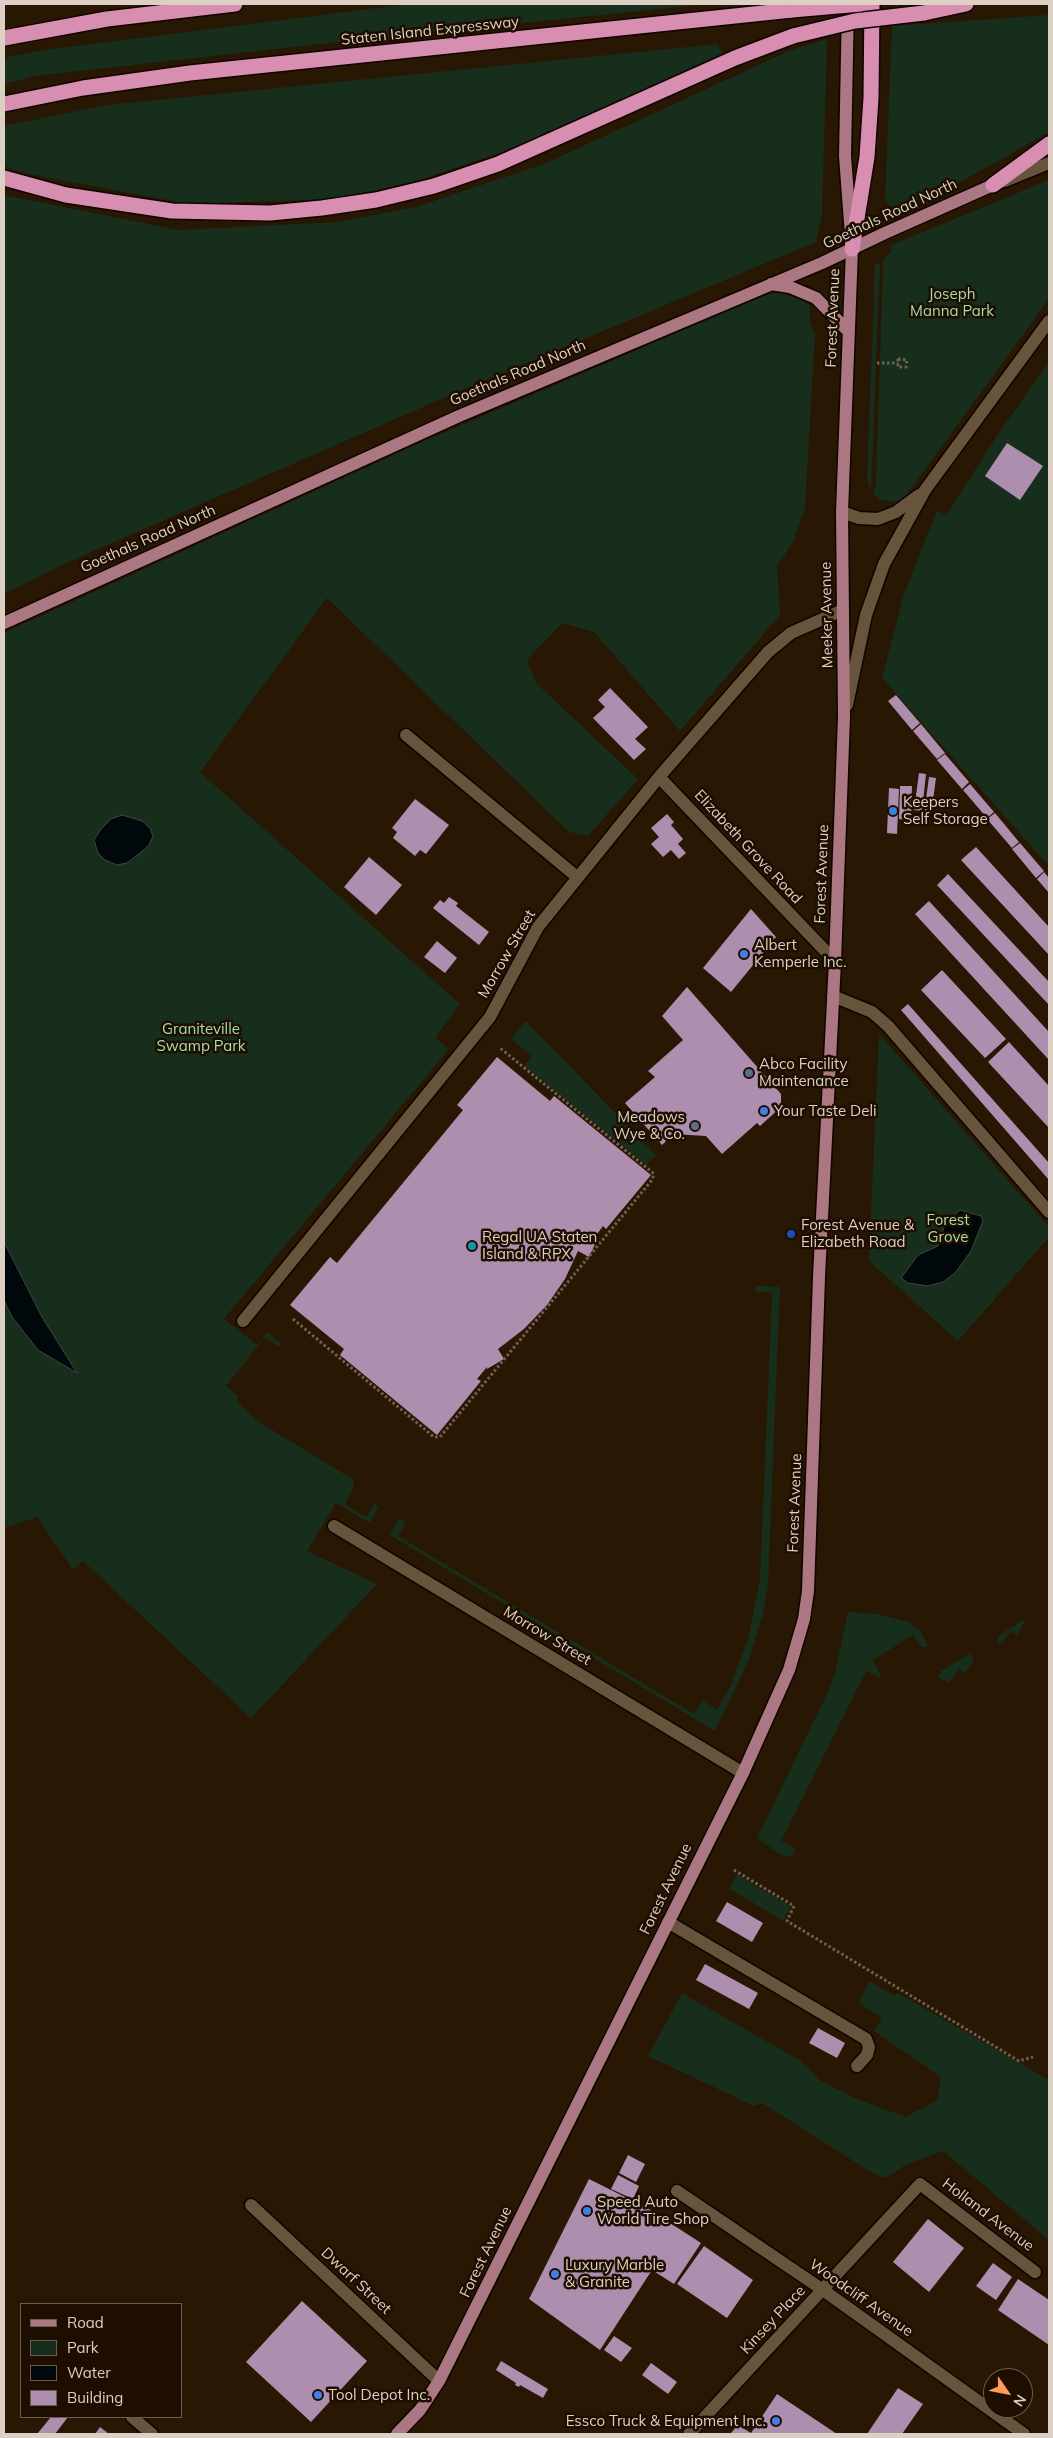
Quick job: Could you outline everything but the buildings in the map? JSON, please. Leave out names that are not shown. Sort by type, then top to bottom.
[{"type":"highway","points":[[4,38],[117,18],[235,4]]},
{"type":"highway","name":"Staten Island Expressway","points":[[4,104],[101,85],[190,73],[860,4]]},
{"type":"highway","points":[[852,248],[867,157],[871,98],[872,4]]},
{"type":"highway","points":[[4,178],[66,195],[172,211],[262,213],[322,208],[376,200],[434,186],[498,164],[735,58],[793,36],[855,21],[924,13],[966,4]]},
{"type":"highway","points":[[994,185],[1049,144]]},
{"type":"main road","name":"Forest Avenue","points":[[842,512],[852,248],[845,156],[848,4]]},
{"type":"main road","name":"Goethals Road North","points":[[4,623],[459,416],[771,284],[994,185]]},
{"type":"main road","points":[[771,284],[790,287],[816,298],[849,332]]},
{"type":"main road","name":"Meeker Avenue","points":[[842,512],[844,717]]},
{"type":"main road","name":"Forest Avenue","points":[[398,2434],[420,2410],[440,2381],[743,1773],[789,1670],[804,1619],[808,1591],[819,1277],[835,961],[844,717]]},
{"type":"street","name":"Goethals Road North","points":[[994,185],[1049,163]]},
{"type":"street","name":"Forest Avenue","points":[[844,717],[866,615],[877,579],[925,490],[1049,321]]},
{"type":"street","name":"Forest Avenue","points":[[842,512],[859,518],[878,519],[896,512],[925,490]]},
{"type":"street","name":"Morrow Street","points":[[243,1321],[490,1017],[538,927],[659,777],[768,652],[791,633],[843,610]]},
{"type":"street","points":[[406,735],[577,878]]},
{"type":"street","name":"Elizabeth Grove Road","points":[[659,777],[835,961]]},
{"type":"street","points":[[833,996],[872,1012],[888,1026],[1049,1212]]},
{"type":"street","name":"Morrow Street","points":[[334,1526],[743,1773]]},
{"type":"street","points":[[668,1922],[866,2039],[869,2046],[867,2055],[858,2066]]},
{"type":"street","name":"Holland Avenue","points":[[920,2184],[1036,2272]]},
{"type":"street","name":"Kinsey Place","points":[[689,2434],[920,2184]]},
{"type":"street","name":"Woodcliff Avenue","points":[[677,2192],[823,2290],[1024,2434]]},
{"type":"street","name":"Dwarf Street","points":[[251,2205],[440,2381]]},
{"type":"street","points":[[133,2418],[152,2434]]},
{"type":"path","points":[[877,363],[898,363]]},
{"type":"path","points":[[293,1319],[434,1437],[440,1437],[652,1180],[654,1174],[652,1172],[500,1048]]},
{"type":"path","points":[[734,1870],[794,1906],[787,1921],[1020,2061],[1033,2057]]},
{"type":"green space","points":[[407,4],[708,4],[329,43],[35,76],[4,84],[4,58],[37,51]]},
{"type":"green space","points":[[1049,15],[1049,132],[966,179],[896,210],[885,201],[892,26]]},
{"type":"green space","points":[[827,39],[822,214],[816,242],[455,393],[75,559],[4,594],[4,195],[178,230],[339,222],[416,207],[544,164],[791,50]]},
{"type":"green space","points":[[718,44],[722,54],[528,143],[414,182],[334,199],[188,204],[24,173],[4,166],[4,126],[107,105]]},
{"type":"green space","name":"Joseph Manna Park","points":[[1049,180],[1049,299],[903,499],[894,502],[880,500],[873,494],[876,485],[883,265],[885,257],[891,252],[889,246]]},
{"type":"green space","points":[[875,264],[880,264],[871,491],[867,479]]},
{"type":"green space","name":"Graniteville Swamp Park","points":[[779,293],[798,298],[810,306],[810,321],[815,335],[805,508],[793,542],[777,566],[780,615],[680,731],[594,632],[562,623],[527,660],[536,683],[638,779],[588,836],[569,832],[327,598],[200,772],[460,1004],[435,1038],[449,1049],[224,1319],[257,1345],[268,1332],[282,1344],[278,1347],[265,1337],[226,1386],[238,1396],[237,1401],[259,1422],[354,1480],[353,1489],[345,1504],[366,1517],[375,1504],[379,1506],[370,1523],[336,1503],[307,1551],[377,1584],[251,1718],[83,1561],[73,1570],[37,1517],[4,1528],[4,1300],[12,1317],[76,1372],[42,1317],[4,1242],[4,633],[422,442],[768,294]]},
{"type":"green space","points":[[1049,362],[1049,866],[882,678],[904,594],[937,510],[946,516],[998,434]]},
{"type":"green space","points":[[526,1021],[656,1155],[646,1165],[525,1066],[532,1056],[511,1039]]},
{"type":"green space","name":"Forest Grove","points":[[879,1034],[1049,1227],[1049,1237],[958,1341],[869,1261]]},
{"type":"green space","points":[[757,1286],[780,1287],[768,1584],[763,1614],[749,1660],[715,1731],[390,1535],[399,1520],[403,1519],[405,1523],[398,1536],[694,1714],[703,1701],[717,1709],[730,1687],[748,1639],[760,1579],[772,1293],[757,1292],[755,1289]]},
{"type":"green space","points":[[848,1612],[878,1614],[908,1622],[919,1629],[928,1645],[924,1648],[920,1646],[913,1635],[873,1660],[881,1676],[879,1677],[866,1671],[781,1841],[793,1847],[795,1851],[792,1856],[784,1857],[757,1838],[826,1696],[835,1673]]},
{"type":"green space","points":[[1023,1620],[1025,1621],[1017,1635],[1010,1631],[1002,1644],[997,1643],[998,1636]]},
{"type":"green space","points":[[970,1654],[974,1659],[966,1673],[959,1669],[949,1683],[939,1678],[941,1671]]},
{"type":"green space","points":[[737,1874],[791,1907],[783,1921],[729,1888]]},
{"type":"green space","points":[[869,1981],[895,1996],[898,1993],[1049,2080],[1049,2240],[943,2151],[904,2166],[885,2178],[872,2173],[762,2103],[754,2106],[648,2056],[682,1993],[799,2060],[821,2081],[859,2100],[906,2117],[937,2100],[941,2077],[874,2031],[882,2018],[859,2003]]},
{"type":"water","points":[[122,815],[142,821],[150,828],[153,836],[149,845],[140,853],[127,863],[117,865],[105,860],[98,853],[94,840],[111,819]]},
{"type":"water","points":[[960,1210],[981,1216],[983,1221],[971,1251],[955,1273],[943,1282],[928,1286],[908,1283],[901,1278],[918,1255],[938,1246],[945,1224]]},
{"type":"water","points":[[4,1242],[42,1317],[77,1373],[38,1350],[12,1317],[4,1300]]},
{"type":"place","name":"Keepers Self Storage","points":[[893,811]]},
{"type":"place","name":"Albert Kemperle Inc.","points":[[744,954]]},
{"type":"place","name":"Abco Facility Maintenance","points":[[749,1073]]},
{"type":"place","name":"Your Taste Deli","points":[[764,1111]]},
{"type":"place","name":"Meadows Wye & Co.","points":[[695,1126]]},
{"type":"place","name":"Forest Avenue & Elizabeth Road","points":[[791,1234]]},
{"type":"place","name":"Regal UA Staten Island & RPX","points":[[472,1246]]},
{"type":"place","name":"Speed Auto World Tire Shop","points":[[587,2211]]},
{"type":"place","name":"Luxury Marble & Granite","points":[[555,2274]]},
{"type":"place","name":"Tool Depot Inc.","points":[[318,2395]]},
{"type":"place","name":"Essco Truck & Equipment Inc.","points":[[776,2421]]}]
